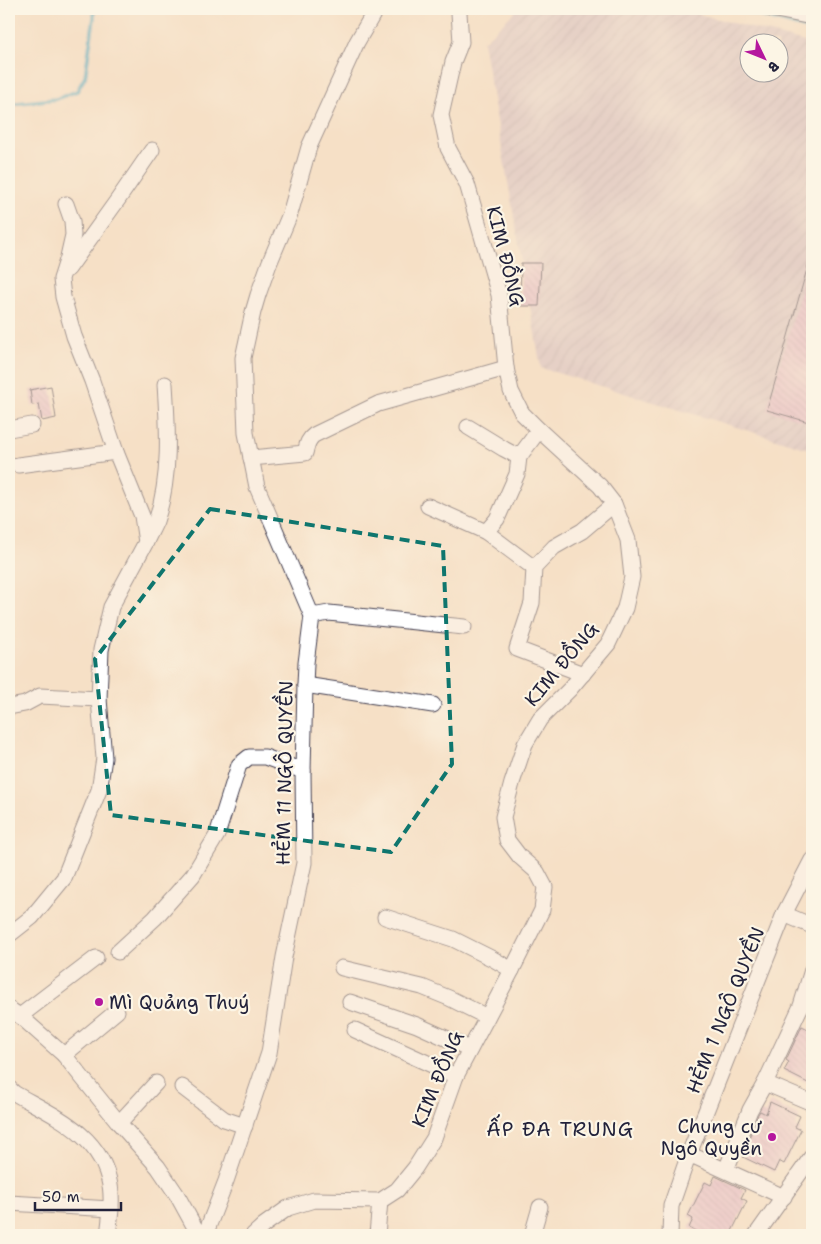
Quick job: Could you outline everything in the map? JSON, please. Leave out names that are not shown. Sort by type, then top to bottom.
[{"type":"street","points":[[376,9],[357,42],[309,147],[290,214],[269,264],[253,312],[243,358],[246,432],[257,488],[312,616],[330,613],[464,628]]},
{"type":"street","name":"KIM ĐỒNG","points":[[380,1202],[397,1190],[415,1168],[434,1138],[456,1076],[542,910],[545,887],[537,872],[520,857],[507,840],[503,817],[512,783],[525,744],[540,719],[583,674],[608,644],[624,608],[632,576],[628,540],[614,504],[600,486],[522,413],[511,391],[506,368],[499,295],[467,184],[448,148],[441,115],[453,62],[461,42],[460,9]]},
{"type":"street","points":[[772,9],[812,17]]},
{"type":"street","points":[[61,278],[152,150]]},
{"type":"street","points":[[66,204],[72,221],[73,235],[61,278],[62,297],[116,452],[142,516],[146,542]]},
{"type":"street","points":[[251,458],[305,453],[307,443],[314,435],[378,404],[506,368]]},
{"type":"street","points":[[9,935],[32,917],[64,878],[99,790],[104,758],[99,699],[101,650],[111,607],[156,522],[163,497],[168,431],[164,384]]},
{"type":"street","points":[[9,429],[32,425]]},
{"type":"street","points":[[468,428],[519,457]]},
{"type":"street","points":[[486,532],[497,519],[517,474],[519,457],[539,430]]},
{"type":"street","points":[[18,465],[116,452]]},
{"type":"street","points":[[583,674],[517,649],[532,603],[534,568],[554,547],[582,530],[614,504]]},
{"type":"street","points":[[428,506],[486,532],[534,568]]},
{"type":"street","name":"HẺM 11 NGÔ QUYỀN","points":[[205,1235],[226,1180],[269,1052],[284,958],[304,864],[303,771],[305,685],[312,616]]},
{"type":"street","points":[[305,685],[433,705]]},
{"type":"street","points":[[9,706],[25,704],[40,696],[99,699]]},
{"type":"street","points":[[118,952],[155,918],[193,875],[217,835],[239,765],[249,757],[264,757],[303,771]]},
{"type":"street","name":"HẺM 1 NGÔ QUYỀN","points":[[670,1235],[671,1206],[689,1154],[784,914],[812,860]]},
{"type":"street","points":[[784,914],[812,926]]},
{"type":"street","points":[[385,917],[453,939],[512,970]]},
{"type":"street","points":[[96,958],[14,1012],[64,1055],[119,1123],[158,1167],[177,1195],[199,1235]]},
{"type":"street","points":[[342,968],[422,987],[487,1017]]},
{"type":"street","points":[[726,1170],[750,1110],[807,1008],[812,970]]},
{"type":"street","points":[[350,1002],[417,1025],[470,1049]]},
{"type":"street","points":[[64,1055],[117,1011]]},
{"type":"street","points":[[355,1030],[456,1076]]},
{"type":"street","points":[[765,1083],[812,1103]]},
{"type":"street","points":[[119,1123],[156,1084]]},
{"type":"street","points":[[182,1088],[224,1119],[244,1126]]},
{"type":"street","points":[[11,1093],[70,1126],[95,1148],[105,1167],[110,1186],[111,1209],[108,1235]]},
{"type":"street","points":[[689,1154],[784,1196]]},
{"type":"street","points":[[756,1235],[812,1156]]},
{"type":"street","points":[[253,1235],[288,1208],[314,1200],[380,1202],[377,1235]]},
{"type":"street","points":[[9,1203],[111,1209]]},
{"type":"street","points":[[532,1235],[540,1207]]},
{"type":"highlighted area","points":[[210,509],[443,546],[452,764],[391,852],[111,815],[95,659]]},
{"type":"shaded area","points":[[518,9],[680,9],[767,32],[738,32],[738,82],[788,82],[788,38],[812,44],[812,450],[541,368],[483,42]]},
{"type":"building","points":[[809,262],[812,263],[812,423],[767,410]]},
{"type":"building","points":[[521,263],[541,263],[539,306],[520,306]]},
{"type":"building","points":[[51,386],[56,418],[42,421],[39,404],[32,405],[30,390]]},
{"type":"building","name":"Chung cư Ngô Quyền","points":[[802,1026],[812,1031],[812,1085],[784,1071],[789,1062],[786,1060]]},
{"type":"building","name":"Chung cư Ngô Quyền","points":[[770,1102],[800,1116],[795,1127],[801,1130],[784,1164],[779,1161],[774,1172],[743,1157],[758,1114],[760,1111],[766,1114]]},
{"type":"building","name":"Chung cư Ngô Quyền","points":[[715,1176],[745,1190],[741,1198],[747,1201],[730,1235],[703,1235],[689,1228],[693,1219],[688,1216],[705,1182],[711,1185]]},
{"type":"waterway","points":[[9,104],[56,99],[77,91],[85,77],[94,9]]},
{"type":"waterway","points":[[734,9],[812,30]]},
{"type":"place","name":"Mì Quảng Thuý","points":[[99,1002]]},
{"type":"place","name":"Chung cư Ngô Quyền","points":[[772,1137]]},
{"type":"district","name":"ẤP ĐA TRUNG","points":[[560,1129]]}]
